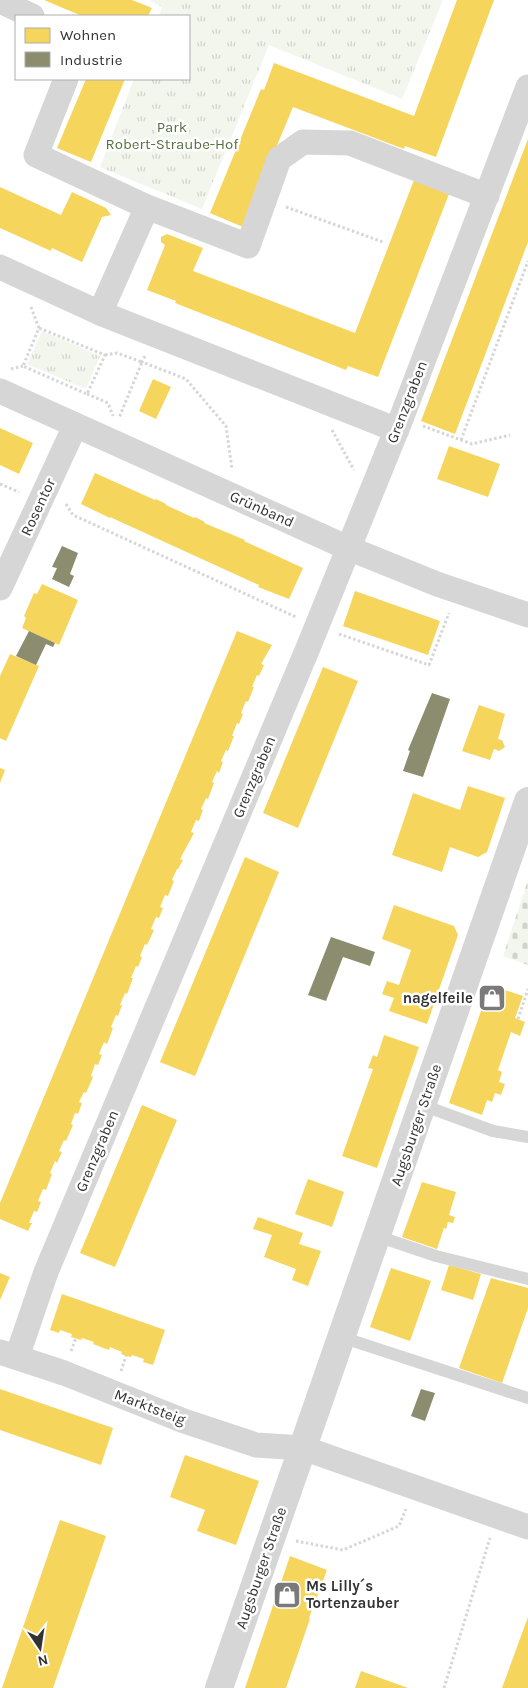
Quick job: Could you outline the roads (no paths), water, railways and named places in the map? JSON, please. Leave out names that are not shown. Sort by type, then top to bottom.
[{"type":"street","points":[[0,0],[30,15]]},
{"type":"street","points":[[66,80],[36,154],[147,207],[248,246],[279,159],[303,142],[350,143],[487,196]]},
{"type":"street","name":"Grenzgraben","points":[[8,1355],[48,1267],[308,648],[399,424],[528,87]]},
{"type":"street","points":[[100,313],[147,207]]},
{"type":"street","points":[[10,272],[100,313],[399,424]]},
{"type":"street","name":"Grünband","points":[[0,391],[76,426],[112,433],[236,497],[348,548],[457,591],[528,615]]},
{"type":"street","name":"Rosentor","points":[[0,588],[76,426]]},
{"type":"street","name":"Augsburger Straße","points":[[219,1688],[528,801]]},
{"type":"street","name":"Marktsteig","points":[[8,1355],[64,1373],[184,1421],[256,1445],[302,1448]]},
{"type":"street","points":[[302,1448],[528,1527]]},
{"type":"lane","points":[[422,1105],[492,1131],[528,1138]]},
{"type":"lane","points":[[377,1236],[436,1256],[528,1279]]},
{"type":"lane","points":[[341,1338],[528,1398]]},
{"type":"place","name":"nagelfeile","points":[[492,998]]},
{"type":"place","name":"Ms Lilly´s Tortenzauber","points":[[287,1595]]},
{"type":"park label","name":"Park Robert-Straube-Hof","points":[[172,136]]}]
